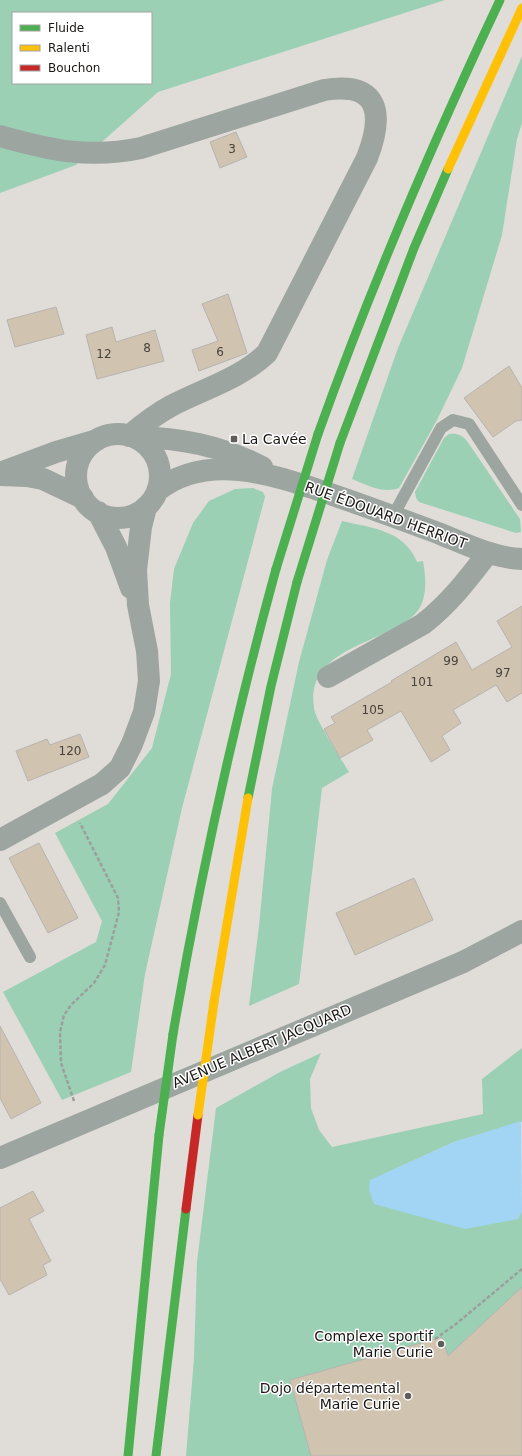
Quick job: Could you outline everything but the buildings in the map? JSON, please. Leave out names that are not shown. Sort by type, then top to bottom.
[{"type":"main road","points":[[128,1456],[159,1135],[173,1034],[211,828],[239,708],[276,569],[318,434],[403,213],[500,0]]},
{"type":"main road","points":[[156,1456],[198,1115],[214,1002],[251,776],[274,669],[297,582],[340,443],[414,248],[462,137],[522,8]]},
{"type":"street","points":[[0,136],[58,150],[112,154],[141,148],[324,90],[345,88],[354,89],[367,96],[374,108],[377,125],[367,158],[267,353],[247,370],[170,406],[131,436]]},
{"type":"street","points":[[0,474],[56,452],[112,435],[131,436],[150,449],[157,462],[160,477],[141,527],[137,560],[138,605]]},
{"type":"street","name":"RUE ÉDOUARD HERRIOT","points":[[131,436],[171,438],[204,445],[239,456],[283,478],[393,516],[488,553],[522,558]]},
{"type":"street","points":[[0,840],[70,803],[112,777],[126,756],[144,712],[149,681],[147,651],[138,605],[116,547],[90,505],[77,479],[78,464],[85,450],[97,440]]},
{"type":"street","name":"RUE ÉDOUARD HERRIOT","points":[[151,499],[168,482],[180,477],[213,470],[245,471],[283,478]]},
{"type":"street","points":[[0,474],[27,476],[42,479],[112,517],[133,515],[151,499]]},
{"type":"street","points":[[328,677],[423,624],[448,603],[488,553]]},
{"type":"street","name":"AVENUE ALBERT JACQUARD","points":[[1,1156],[463,962],[522,931]]},
{"type":"lane","points":[[393,516],[441,428],[453,420],[469,424],[522,505]]},
{"type":"lane","points":[[0,903],[30,957]]},
{"type":"path","points":[[70,803],[118,898],[119,912],[105,965],[94,983],[71,1005],[64,1015],[60,1032],[61,1063],[65,1079],[82,1122]]},
{"type":"path","points":[[435,1339],[456,1324],[522,1269]]},
{"type":"green space","points":[[0,0],[445,0],[158,92],[76,165],[0,193]]},
{"type":"green space","points":[[522,56],[522,123],[517,139],[502,235],[462,368],[437,420],[399,488],[387,490],[369,486],[352,479],[398,348]]},
{"type":"green space","points":[[449,434],[459,435],[467,441],[520,519],[521,532],[516,533],[419,502],[416,498],[415,492],[444,438]]},
{"type":"green space","points":[[253,488],[263,492],[265,497],[182,808],[145,974],[131,1072],[62,1100],[3,992],[96,942],[102,921],[55,833],[108,804],[152,748],[171,674],[170,603],[174,569],[193,523],[209,501],[235,489]]},
{"type":"green space","points":[[342,521],[386,532],[404,543],[411,551],[417,562],[423,561],[425,574],[424,596],[419,609],[415,614],[401,624],[349,650],[334,660],[321,672],[314,688],[314,708],[316,714],[349,772],[322,788],[299,984],[249,1006],[259,926],[272,789],[299,662],[327,560]]},
{"type":"green space","points":[[522,1048],[522,1122],[454,1142],[371,1180],[518,1219],[522,1211],[522,1456],[186,1456],[194,1358],[197,1262],[216,1108],[280,1072],[321,1053],[310,1079],[311,1108],[319,1130],[332,1147],[483,1114],[482,1079]]},
{"type":"water","points":[[521,1121],[522,1211],[518,1219],[465,1229],[374,1204],[369,1190],[370,1180],[454,1142]]},
{"type":"traffic: fast","points":[[318,434],[381,269],[427,161],[500,0]]},
{"type":"traffic: fast","points":[[340,443],[414,248],[448,169]]},
{"type":"traffic: fast","points":[[276,569],[318,434]]},
{"type":"traffic: fast","points":[[297,582],[340,443]]},
{"type":"traffic: fast","points":[[173,1034],[206,858],[246,684],[276,569]]},
{"type":"traffic: fast","points":[[248,798],[271,686],[297,582]]},
{"type":"traffic: fast","points":[[159,1135],[173,1034]]},
{"type":"traffic: fast","points":[[128,1456],[159,1135]]},
{"type":"traffic: fast","points":[[156,1456],[186,1209]]},
{"type":"traffic: slow","points":[[448,169],[522,8]]},
{"type":"traffic: slow","points":[[214,1002],[248,798]]},
{"type":"traffic: slow","points":[[198,1115],[214,1002]]},
{"type":"traffic: jam","points":[[186,1209],[198,1115]]},
{"type":"place","name":"La Cavée","points":[[234,439]]},
{"type":"place","name":"Complexe sportif Marie Curie","points":[[441,1344]]},
{"type":"place","name":"Dojo départemental Marie Curie","points":[[408,1396]]}]
